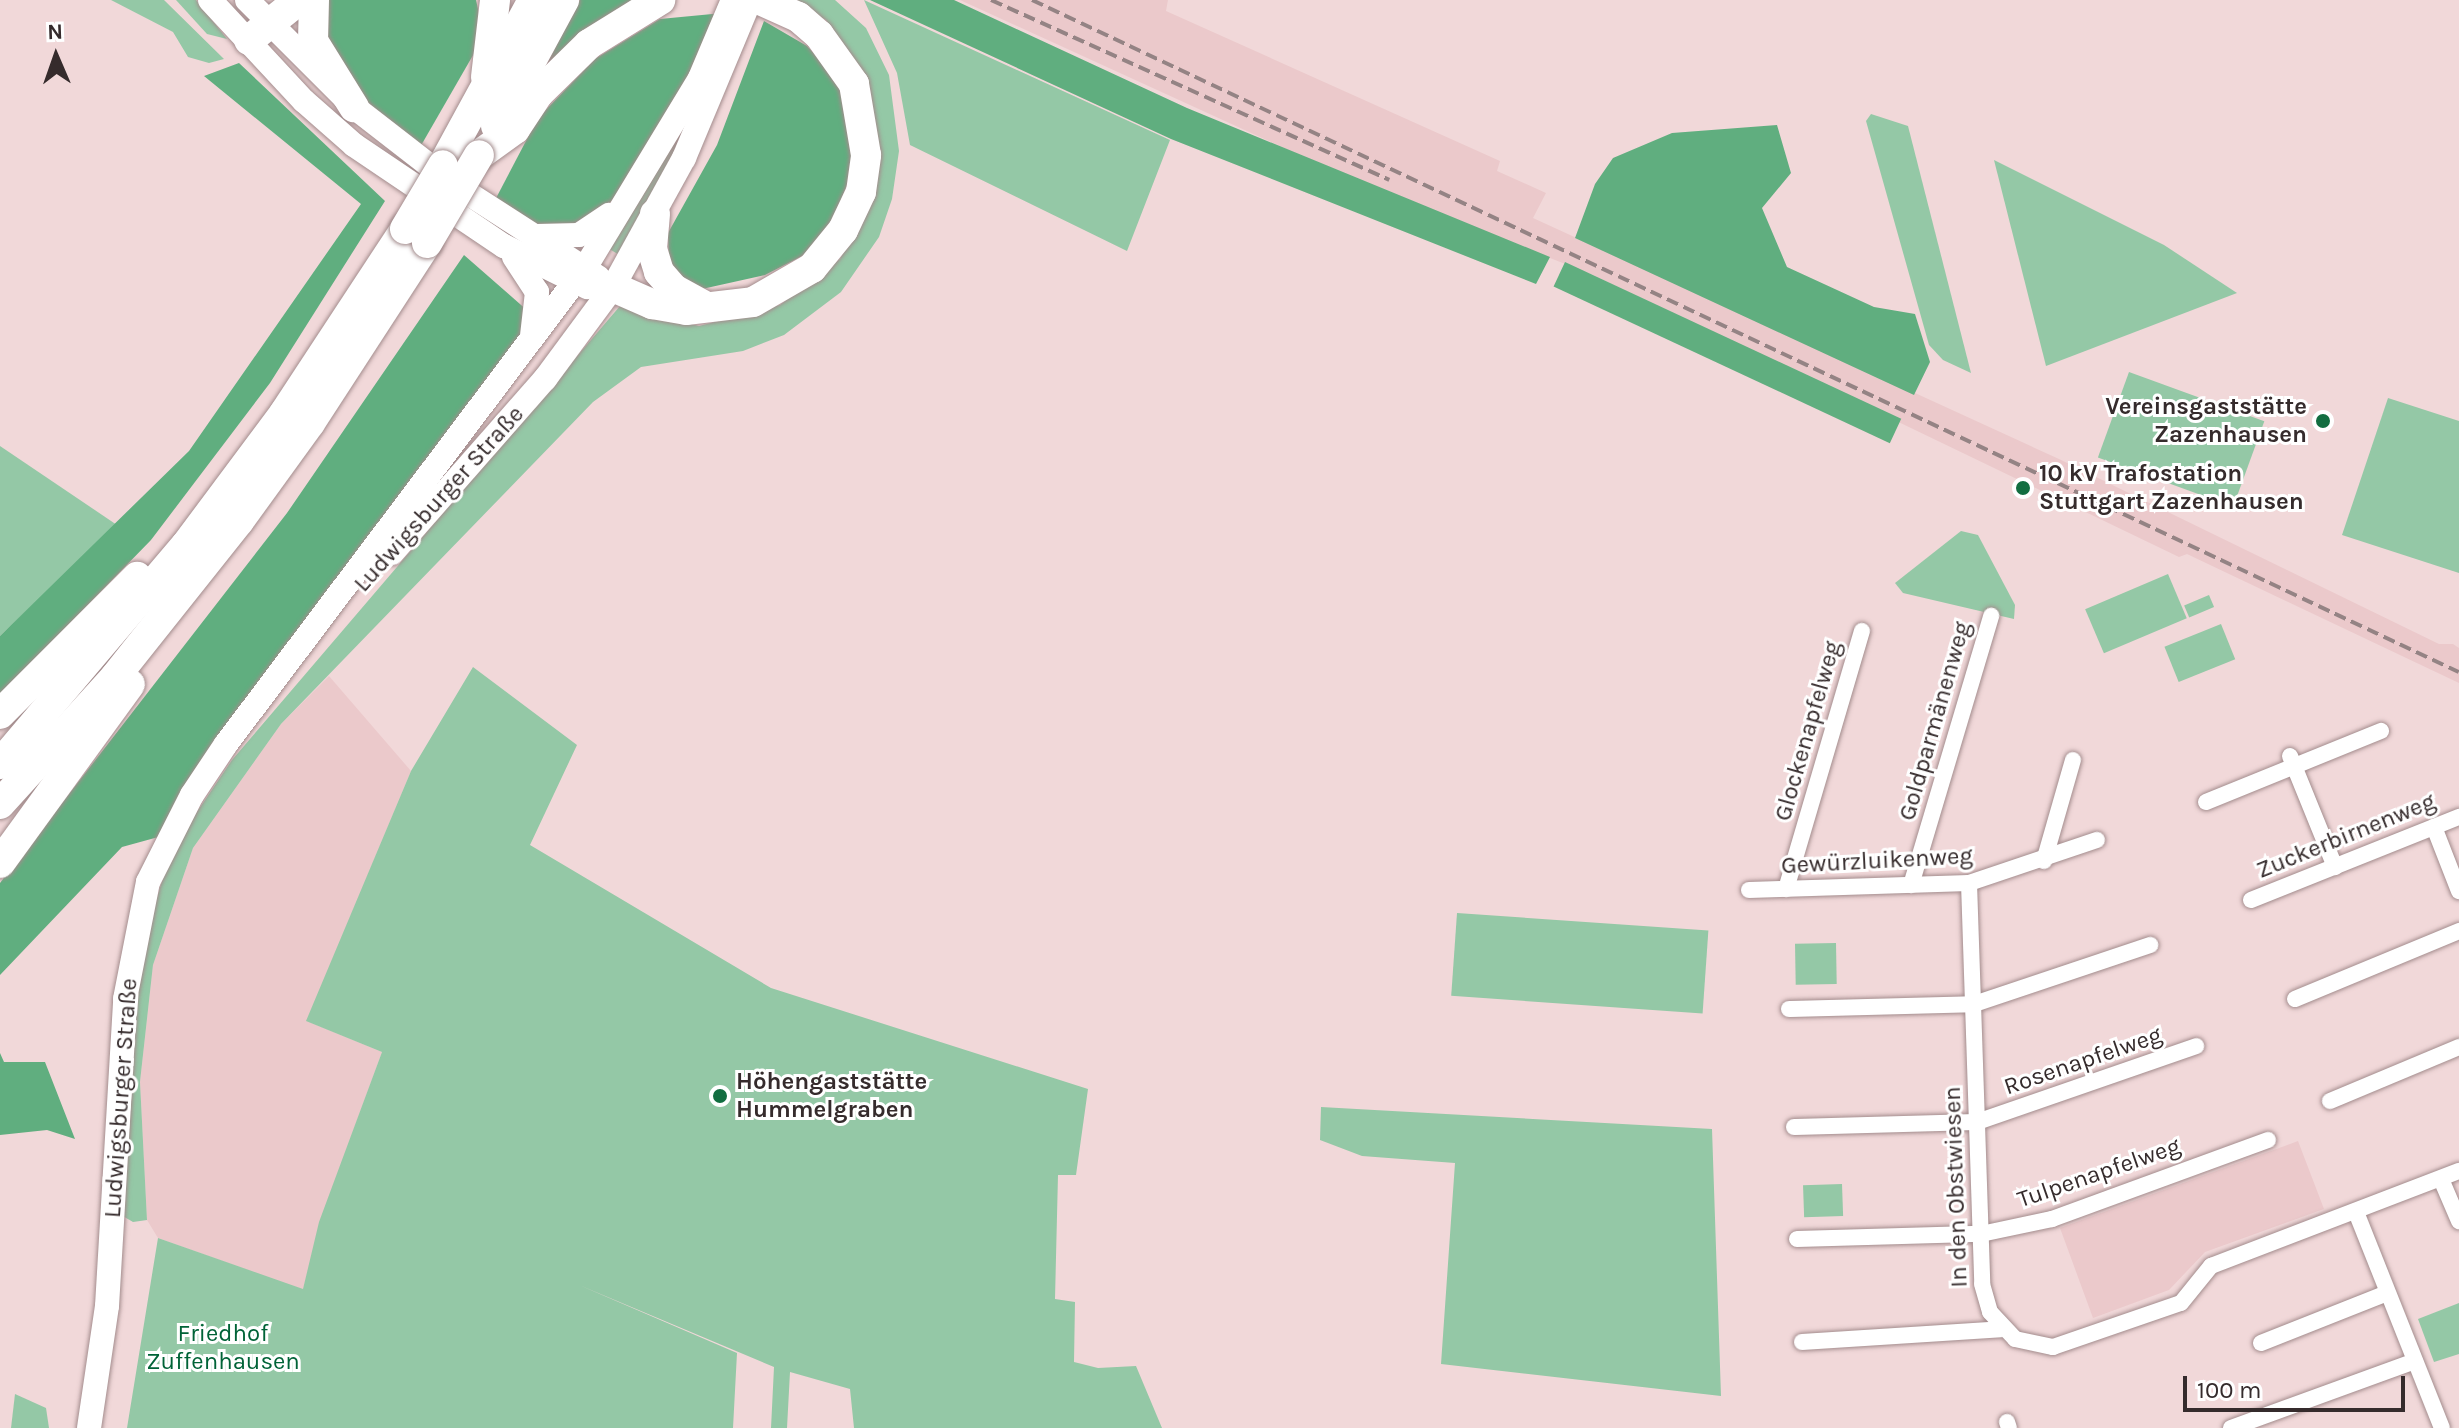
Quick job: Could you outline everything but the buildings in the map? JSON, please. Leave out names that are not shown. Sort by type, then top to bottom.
[{"type":"highway","points":[[260,16],[299,0]]},
{"type":"highway","points":[[314,0],[311,18],[318,53],[354,107]]},
{"type":"highway","points":[[469,148],[486,89],[495,0]]},
{"type":"highway","points":[[486,89],[533,0]]},
{"type":"highway","points":[[0,804],[136,651],[310,423],[416,236],[564,0]]},
{"type":"highway","points":[[469,148],[515,129],[538,94],[589,44],[660,0]]},
{"type":"highway","points":[[613,287],[652,304],[709,310],[763,298],[812,268],[843,230],[863,183],[866,137],[854,84],[819,35],[760,1]]},
{"type":"highway","points":[[655,214],[652,249],[659,272],[674,289],[709,310]]},
{"type":"highway","points":[[0,764],[186,545],[416,236]]},
{"type":"highway","points":[[0,714],[138,576],[186,545]]},
{"type":"highway","points":[[0,863],[130,687],[136,651]]},
{"type":"main road","points":[[210,0],[260,16],[354,107],[452,183],[535,236],[579,276]]},
{"type":"main road","name":"Ludwigsburger Straße","points":[[89,1428],[107,1306],[125,999],[148,882],[192,795],[579,276],[700,78],[733,0]]},
{"type":"main road","name":"Ludwigsburger Straße","points":[[257,704],[545,379],[613,287],[655,214],[760,1]]},
{"type":"main road","points":[[260,16],[354,145],[504,246],[613,287]]},
{"type":"main road","points":[[535,236],[579,235],[625,205]]},
{"type":"main road","points":[[504,246],[527,271],[537,292],[531,342]]},
{"type":"street","name":"Goldparmänenweg","points":[[1911,885],[1991,616]]},
{"type":"street","name":"Glockenapfelweg","points":[[1786,889],[1862,631]]},
{"type":"street","points":[[2206,802],[2292,761],[2381,731]]},
{"type":"street","points":[[2044,861],[2073,760]]},
{"type":"street","points":[[2292,761],[2335,867]]},
{"type":"street","name":"Zuckerbirnenweg","points":[[2251,900],[2459,817]]},
{"type":"street","points":[[2434,827],[2459,891]]},
{"type":"street","name":"Gewürzluikenweg","points":[[1749,890],[1969,883],[2044,861],[2097,840]]},
{"type":"street","name":"In den Obstwiesen","points":[[1969,883],[1985,1300],[2001,1329]]},
{"type":"street","points":[[2295,999],[2459,931]]},
{"type":"street","points":[[1789,1009],[1974,1004],[2150,945]]},
{"type":"street","name":"Rosenapfelweg","points":[[1794,1127],[1977,1122],[2196,1046]]},
{"type":"street","points":[[2330,1101],[2459,1047]]},
{"type":"street","name":"Tulpenapfelweg","points":[[1797,1239],[1981,1234],[2052,1219],[2268,1140]]},
{"type":"street","points":[[1802,1342],[2001,1329],[2039,1347],[2066,1344],[2181,1303],[2211,1266],[2459,1171]]},
{"type":"street","points":[[2441,1179],[2459,1221]]},
{"type":"street","points":[[2356,1212],[2412,1362],[2442,1428]]},
{"type":"street","points":[[2261,1343],[2385,1294]]},
{"type":"street","points":[[2231,1428],[2412,1362]]},
{"type":"shaded area","points":[[960,0],[1168,0],[1166,11],[1500,161],[1497,171],[1546,193],[1533,218],[2059,459],[2439,644],[2453,644],[2459,648],[2459,683],[2187,554],[2179,557],[1593,275],[1363,184]]},
{"type":"shaded area","points":[[329,676],[411,771],[307,1021],[382,1052],[320,1222],[303,1290],[158,1238],[147,1220],[140,1082],[153,965],[193,848],[281,724]]},
{"type":"shaded area","points":[[2298,1141],[2324,1209],[2205,1252],[2169,1290],[2093,1318],[2060,1228]]},
{"type":"green space","points":[[111,0],[164,0],[224,59],[209,63],[188,57],[173,32]]},
{"type":"green space","points":[[176,0],[196,0],[227,39],[207,34]]},
{"type":"green space","points":[[326,0],[476,0],[482,27],[476,50],[419,149],[344,84],[318,17]]},
{"type":"green space","points":[[580,0],[642,0],[544,68]]},
{"type":"green space","points":[[790,0],[835,0],[866,28],[889,75],[899,151],[892,199],[879,237],[841,292],[784,335],[743,351],[641,367],[593,402],[281,724],[193,848],[153,965],[140,1082],[147,1220],[133,1222],[121,1215],[126,1047],[147,930],[172,849],[232,760],[620,306],[699,326],[780,305],[840,259],[868,207],[863,83],[826,20]]},
{"type":"green space","points":[[864,0],[1170,140],[1127,251],[910,145],[897,73]]},
{"type":"green space","points":[[870,0],[954,0],[1187,108],[1550,257],[1536,284],[1171,139]]},
{"type":"green space","points":[[723,13],[631,179],[589,226],[542,232],[494,202],[538,118],[595,59],[660,19]]},
{"type":"green space","points":[[764,21],[807,46],[836,77],[851,121],[851,174],[835,216],[806,254],[765,275],[702,289],[681,280],[669,263],[668,233],[717,145]]},
{"type":"green space","points":[[239,63],[385,201],[270,383],[151,540],[0,695],[0,636],[189,451],[361,204],[204,76]]},
{"type":"green space","points":[[710,71],[661,181],[621,256],[606,247]]},
{"type":"green space","points":[[1871,114],[1908,126],[1971,373],[1943,360],[1929,345],[1866,121]]},
{"type":"green space","points":[[1777,125],[1791,173],[1762,208],[1787,267],[1874,307],[1915,314],[1930,362],[1914,395],[1575,238],[1595,184],[1613,158],[1672,133]]},
{"type":"green space","points":[[1994,160],[2164,245],[2237,293],[2046,366]]},
{"type":"green space","points":[[464,255],[529,312],[522,341],[162,836],[122,847],[0,975],[0,883],[287,513]]},
{"type":"green space","points":[[1565,262],[1901,419],[1890,443],[1554,286]]},
{"type":"green space","points":[[2129,372],[2264,421],[2233,507],[2098,458]]},
{"type":"green space","points":[[2388,398],[2459,421],[2459,573],[2342,535]]},
{"type":"green space","points":[[0,446],[117,525],[0,636]]},
{"type":"green space","points":[[1961,531],[1978,535],[2015,605],[2014,619],[1903,593],[1895,583]]},
{"type":"green space","points":[[2168,574],[2187,618],[2104,653],[2085,609]]},
{"type":"green space","points":[[2209,595],[2214,607],[2189,618],[2184,606]]},
{"type":"green space","points":[[2221,624],[2235,659],[2179,682],[2164,647]]},
{"type":"green space","name":"Friedhof Zuffenhausen","points":[[473,667],[577,745],[530,845],[771,988],[1088,1089],[1076,1175],[1058,1175],[1055,1299],[1075,1302],[1074,1362],[1098,1368],[1136,1366],[1162,1428],[854,1428],[850,1389],[790,1372],[787,1428],[771,1428],[774,1367],[579,1285],[737,1353],[733,1428],[127,1428],[158,1238],[303,1289],[319,1222],[382,1052],[306,1021],[411,771]]},
{"type":"green space","points":[[1457,913],[1708,931],[1703,1013],[1451,996]]},
{"type":"green space","points":[[1836,943],[1837,984],[1796,985],[1795,944]]},
{"type":"green space","points":[[0,1053],[4,1062],[45,1062],[75,1139],[47,1130],[0,1135]]},
{"type":"green space","points":[[1321,1107],[1712,1129],[1721,1396],[1441,1364],[1455,1163],[1362,1156],[1320,1140]]},
{"type":"green space","points":[[1842,1184],[1843,1216],[1804,1217],[1803,1185]]},
{"type":"green space","points":[[2459,1303],[2459,1354],[2434,1362],[2418,1319]]},
{"type":"green space","points":[[15,1394],[46,1408],[49,1428],[11,1428]]},
{"type":"railway","points":[[991,0],[1389,180]]},
{"type":"railway","points":[[1032,0],[2459,672]]},
{"type":"place","name":"Vereinsgaststätte Zazenhausen","points":[[2323,421]]},
{"type":"place","name":"10 kV Trafostation Stuttgart Zazenhausen","points":[[2023,488]]},
{"type":"place","name":"Höhengaststätte Hummelgraben","points":[[720,1096]]}]
